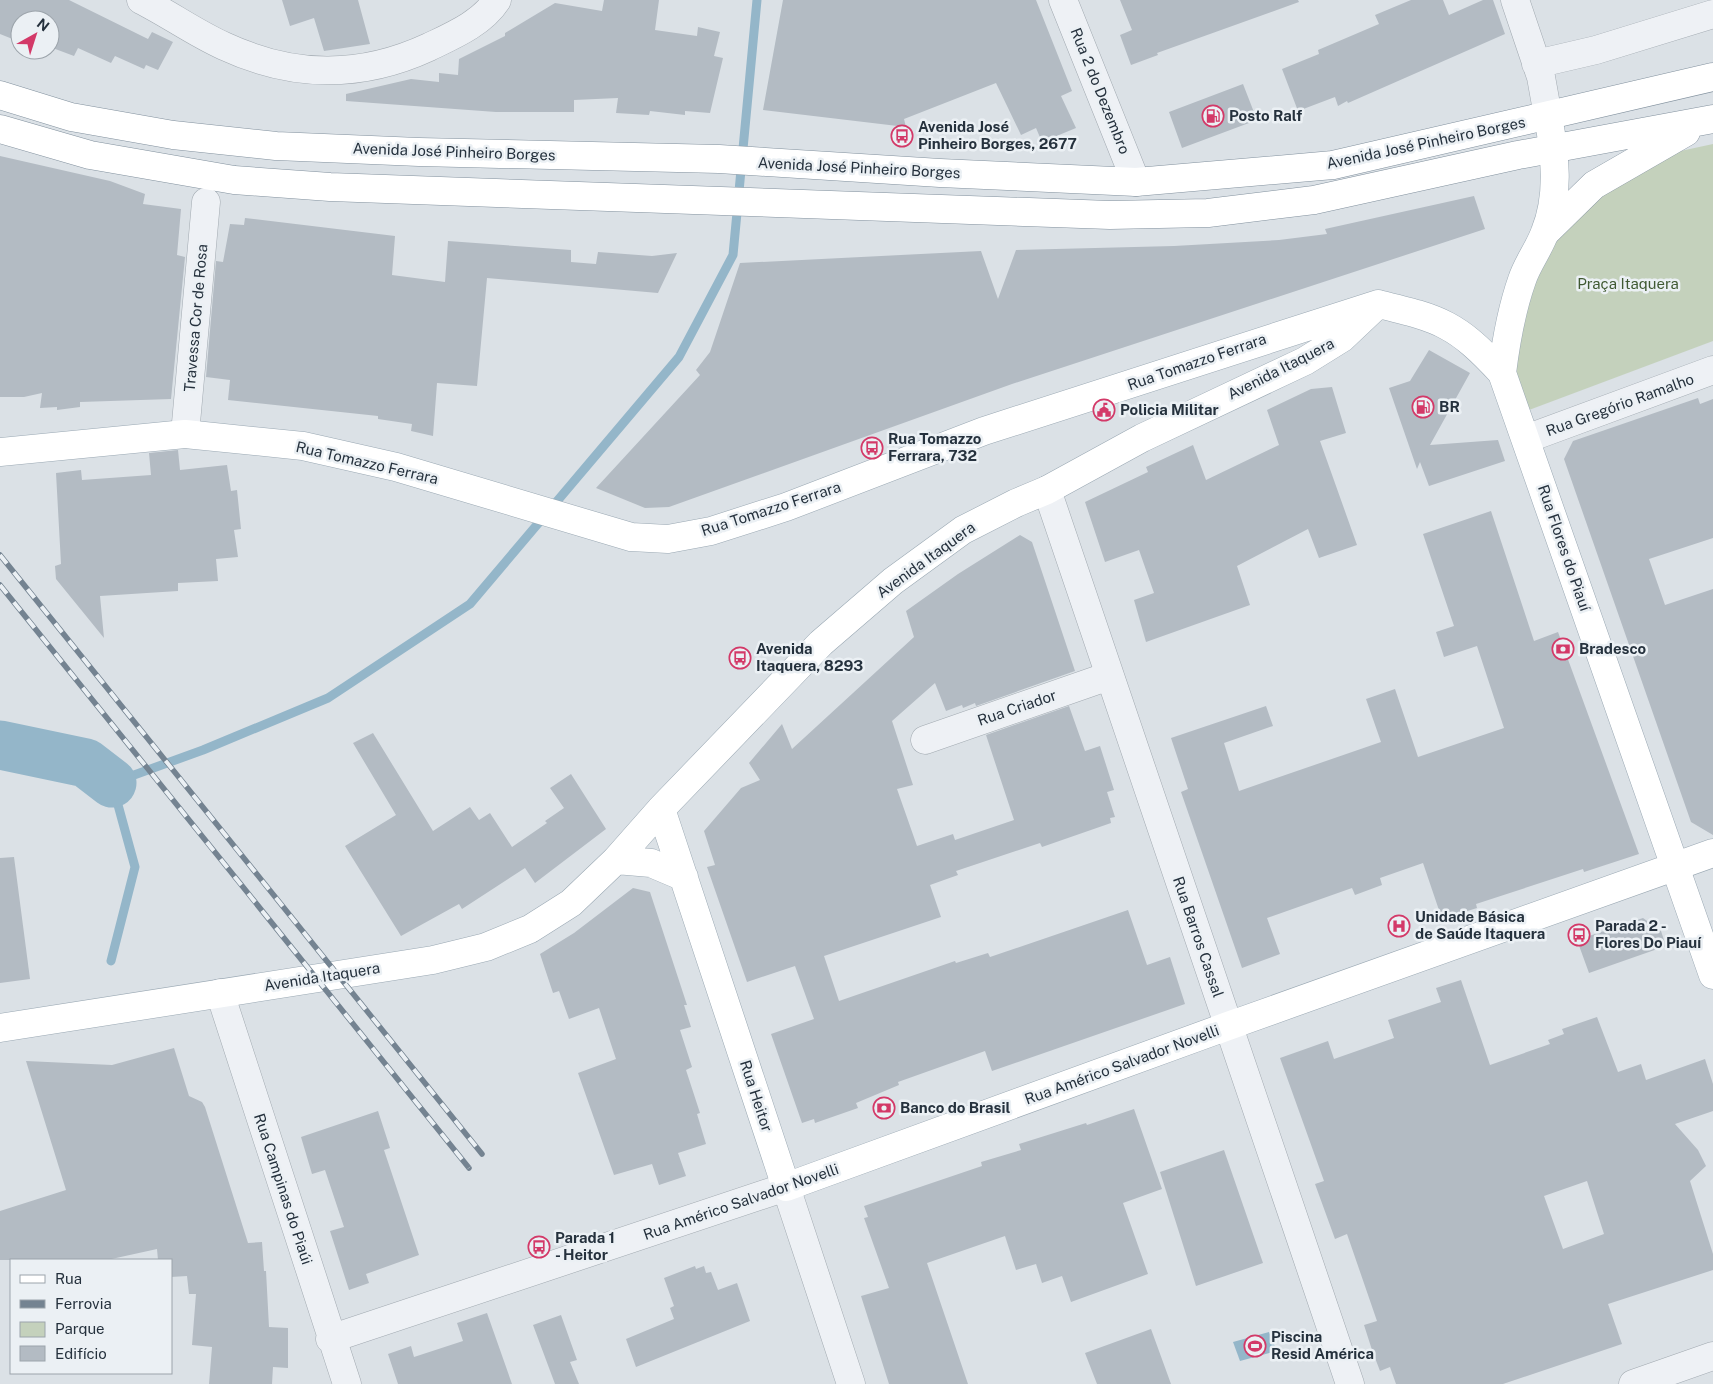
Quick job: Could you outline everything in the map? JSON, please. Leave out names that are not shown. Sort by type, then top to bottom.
[{"type":"main road","points":[[1650,92],[1713,64]]},
{"type":"main road","name":"Avenida José Pinheiro Borges","points":[[0,95],[71,117],[173,135],[276,146],[419,152],[719,159],[1136,182],[1333,166],[1713,77]]},
{"type":"main road","name":"Rua Flores do Piauí","points":[[1548,116],[1554,148],[1555,189],[1546,232],[1522,278],[1510,314],[1502,373],[1713,975]]},
{"type":"main road","name":"Avenida José Pinheiro Borges","points":[[0,129],[90,155],[234,180],[330,187],[1110,215],[1208,213],[1314,200],[1554,148],[1709,120]]},
{"type":"main road","points":[[1546,232],[1594,185],[1709,120]]},
{"type":"main road","points":[[1378,304],[1441,321],[1475,344],[1502,373]]},
{"type":"main road","name":"Rua Tomazzo Ferrara","points":[[0,452],[185,434],[302,446],[396,467],[631,537],[668,539],[711,531],[786,507],[984,431],[1378,304]]},
{"type":"main road","name":"Avenida Itaquera","points":[[0,1028],[432,960],[486,947],[530,928],[571,903],[616,860],[661,809],[821,643],[893,581],[963,530],[1016,503],[1047,490],[1142,438],[1305,361],[1342,338],[1378,304]]},
{"type":"main road","name":"Rua Heitor","points":[[661,809],[786,1187]]},
{"type":"main road","name":"Rua Américo Salvador Novelli","points":[[786,1187],[1228,1026],[1713,853]]},
{"type":"main road","points":[[616,860],[651,863],[684,877]]},
{"type":"street","points":[[149,2],[222,46],[261,61],[307,70],[355,70],[400,60],[456,34],[489,12],[497,0]]},
{"type":"street","name":"Rua 2 do Dezembro","points":[[1063,0],[1136,182]]},
{"type":"street","points":[[1515,0],[1541,77],[1548,116]]},
{"type":"street","points":[[1536,64],[1596,50],[1713,14]]},
{"type":"street","name":"Travessa Cor de Rosa","points":[[185,434],[206,202]]},
{"type":"street","name":"Rua Gregório Ramalho","points":[[1526,439],[1713,370]]},
{"type":"street","name":"Rua Barros Cassal","points":[[1047,490],[1350,1384]]},
{"type":"street","name":"Rua Criador","points":[[925,740],[1109,676]]},
{"type":"street","name":"Rua Campinas do Piaúi","points":[[220,993],[341,1378]]},
{"type":"street","name":"Rua Américo Salvador Novelli","points":[[330,1339],[786,1187]]},
{"type":"street","name":"Rua Heitor","points":[[786,1187],[851,1384]]},
{"type":"street","points":[[1633,1384],[1713,1356]]},
{"type":"green space","name":"Praça Itaquera","points":[[1713,144],[1713,341],[1529,410],[1512,365],[1522,302],[1550,244],[1596,196],[1676,152]]},
{"type":"water","name":"Piscina Resid América","points":[[1269,1332],[1277,1351],[1240,1361],[1233,1342]]},
{"type":"building","points":[[0,0],[69,0],[148,39],[152,32],[173,42],[158,70],[146,65],[144,69],[115,56],[111,63],[78,48],[74,56],[60,51],[60,10],[10,10],[10,38],[0,34]]},
{"type":"building","points":[[282,0],[358,0],[370,44],[324,51],[314,18],[290,26]]},
{"type":"building","points":[[604,0],[659,0],[655,30],[697,36],[698,27],[720,32],[714,56],[723,58],[710,113],[685,111],[685,115],[650,111],[649,115],[616,113],[618,98],[574,100],[574,112],[496,112],[346,101],[346,94],[411,79],[439,82],[439,73],[458,75],[459,59],[505,36],[505,33],[555,3],[602,11]]},
{"type":"building","points":[[783,0],[1036,0],[1072,91],[1061,96],[1076,128],[1042,142],[1036,128],[1021,135],[996,83],[904,119],[906,127],[763,110]]},
{"type":"building","points":[[1120,0],[1298,0],[1299,2],[1157,53],[1158,55],[1131,65],[1120,35],[1132,30]]},
{"type":"building","points":[[1411,0],[1443,0],[1449,15],[1483,0],[1493,0],[1505,34],[1348,103],[1347,101],[1338,106],[1335,97],[1298,111],[1282,69],[1319,54],[1318,50],[1379,24],[1375,15]]},
{"type":"building","name":"Posto Ralf","points":[[1243,84],[1257,120],[1182,148],[1169,112]]},
{"type":"building","points":[[0,156],[110,181],[145,194],[143,204],[181,209],[177,255],[185,257],[171,399],[80,402],[80,407],[57,410],[57,407],[40,408],[42,393],[24,397],[0,397]]},
{"type":"building","points":[[1474,196],[1485,229],[1012,384],[669,507],[645,508],[596,488],[700,375],[696,370],[710,352],[740,263],[981,251],[998,299],[1016,250],[1174,246],[1279,240],[1327,234],[1325,229]]},
{"type":"building","points":[[245,218],[395,236],[392,275],[445,282],[448,241],[571,250],[571,262],[596,264],[598,252],[652,256],[677,253],[658,293],[487,278],[477,386],[437,383],[433,436],[411,431],[412,424],[378,419],[378,416],[228,400],[230,380],[206,377],[216,261],[223,262],[230,224],[244,225]]},
{"type":"building","points":[[1429,350],[1470,373],[1430,445],[1498,440],[1505,461],[1429,486],[1420,462],[1417,469],[1389,388],[1410,381]]},
{"type":"building","points":[[1332,387],[1346,433],[1320,441],[1357,545],[1319,558],[1308,529],[1237,566],[1250,605],[1146,642],[1134,600],[1154,593],[1139,550],[1105,562],[1085,502],[1148,472],[1146,467],[1193,445],[1206,480],[1279,445],[1267,410],[1311,389]]},
{"type":"building","points":[[1698,398],[1700,404],[1713,399],[1713,538],[1649,559],[1665,605],[1713,589],[1713,835],[1691,822],[1564,459],[1573,441]]},
{"type":"building","points":[[178,450],[180,470],[227,465],[231,491],[237,490],[241,529],[234,530],[238,557],[216,559],[218,581],[178,583],[178,591],[100,596],[104,638],[56,579],[55,566],[61,564],[56,473],[81,470],[82,480],[151,475],[149,453]]},
{"type":"building","points":[[1491,511],[1534,641],[1558,632],[1639,854],[1584,872],[1583,869],[1476,904],[1477,908],[1442,919],[1423,863],[1380,878],[1382,885],[1355,895],[1352,888],[1267,918],[1280,954],[1242,968],[1181,792],[1188,789],[1171,738],[1266,706],[1273,726],[1224,743],[1239,791],[1381,742],[1366,699],[1395,689],[1418,757],[1504,728],[1477,646],[1444,657],[1436,632],[1454,626],[1423,534]]},
{"type":"building","points":[[1020,535],[1032,542],[1075,671],[976,706],[975,703],[963,708],[962,705],[946,711],[935,683],[892,721],[913,785],[897,789],[917,846],[953,834],[955,840],[1014,820],[986,735],[1069,706],[1085,751],[1100,746],[1114,790],[1107,792],[1115,817],[1110,818],[1111,823],[1042,847],[1040,843],[956,871],[958,875],[930,885],[941,917],[824,956],[839,1001],[955,961],[956,963],[988,953],[990,957],[1128,910],[1147,965],[1170,957],[1185,1004],[992,1071],[985,1051],[898,1082],[899,1085],[856,1103],[858,1108],[815,1123],[814,1119],[802,1123],[771,1034],[814,1019],[795,966],[747,982],[707,867],[715,865],[704,831],[741,788],[760,780],[749,763],[782,724],[792,749],[914,637],[906,611],[958,574]]},
{"type":"building","points":[[373,733],[433,831],[470,807],[479,820],[490,813],[512,847],[547,823],[545,821],[564,808],[550,788],[571,774],[606,829],[535,883],[525,868],[462,909],[459,904],[401,936],[345,846],[396,815],[353,743]]},
{"type":"building","points":[[14,857],[30,979],[0,983],[0,858]]},
{"type":"building","points":[[633,888],[650,892],[687,1005],[684,1005],[691,1027],[680,1030],[692,1067],[686,1070],[700,1113],[697,1114],[706,1144],[678,1153],[686,1176],[659,1185],[652,1164],[614,1175],[578,1073],[616,1059],[599,1008],[569,1019],[559,991],[553,993],[540,954],[574,933]]},
{"type":"building","points":[[1643,918],[1661,931],[1666,946],[1589,973],[1577,940]]},
{"type":"building","points":[[1461,980],[1490,1065],[1550,1044],[1548,1040],[1564,1034],[1562,1029],[1597,1017],[1618,1072],[1641,1064],[1646,1080],[1705,1059],[1713,1084],[1713,1111],[1675,1124],[1698,1150],[1706,1166],[1690,1181],[1713,1254],[1713,1270],[1608,1304],[1622,1344],[1503,1384],[1396,1384],[1390,1367],[1380,1371],[1364,1325],[1377,1321],[1347,1234],[1335,1239],[1315,1184],[1324,1181],[1280,1058],[1328,1041],[1334,1059],[1394,1038],[1388,1020],[1441,1002],[1436,988]],"holes":[[[1587,1181],[1604,1234],[1563,1249],[1544,1196]]]},
{"type":"building","points":[[174,1048],[189,1096],[202,1102],[205,1107],[248,1243],[262,1242],[264,1271],[266,1271],[269,1327],[288,1328],[288,1368],[273,1367],[272,1384],[209,1384],[212,1347],[192,1345],[196,1294],[189,1294],[187,1276],[172,1277],[172,1259],[158,1259],[157,1249],[112,1259],[0,1260],[0,1211],[66,1190],[26,1061],[112,1065]]},
{"type":"building","points":[[1134,1109],[1162,1189],[1123,1203],[1148,1274],[1071,1302],[1062,1276],[1042,1283],[1036,1264],[1016,1270],[1005,1236],[927,1263],[968,1384],[889,1384],[861,1296],[889,1288],[864,1218],[868,1217],[864,1206],[982,1166],[981,1162],[1021,1150],[1019,1144],[1086,1123],[1087,1125]]},
{"type":"building","points":[[378,1111],[390,1148],[384,1150],[419,1255],[366,1274],[369,1283],[349,1290],[330,1231],[344,1227],[325,1170],[312,1174],[301,1137]]},
{"type":"building","points":[[1224,1150],[1263,1263],[1196,1286],[1160,1172]]},
{"type":"building","points":[[695,1266],[696,1269],[704,1266],[706,1273],[711,1272],[718,1290],[737,1283],[750,1321],[636,1367],[626,1339],[674,1319],[670,1308],[674,1306],[664,1278]]},
{"type":"building","points":[[487,1313],[512,1384],[398,1384],[388,1354],[411,1346],[414,1357],[463,1341],[457,1323]]},
{"type":"building","points":[[561,1315],[577,1360],[570,1362],[579,1384],[555,1384],[533,1325]]},
{"type":"building","points":[[1151,1329],[1171,1384],[1097,1384],[1085,1353]]},
{"type":"waterway","points":[[111,961],[135,867],[112,783],[203,750],[328,698],[470,604],[679,357],[733,255],[757,0]]},
{"type":"waterway","points":[[0,745],[86,763],[112,783]]},
{"type":"railway","points":[[0,555],[482,1154]]},
{"type":"railway","points":[[0,585],[469,1168]]},
{"type":"place","name":"Posto Ralf","points":[[1213,116]]},
{"type":"place","name":"Avenida José Pinheiro Borges, 2677","points":[[902,136]]},
{"type":"place","name":"BR","points":[[1423,407]]},
{"type":"place","name":"Policia Militar","points":[[1104,410]]},
{"type":"place","name":"Rua Tomazzo Ferrara, 732","points":[[872,448]]},
{"type":"place","name":"Bradesco","points":[[1563,649]]},
{"type":"place","name":"Avenida Itaquera, 8293","points":[[740,658]]},
{"type":"place","name":"Unidade Básica de Saúde Itaquera","points":[[1399,926]]},
{"type":"place","name":"Parada 2 - Flores Do Piauí","points":[[1579,935]]},
{"type":"place","name":"Banco do Brasil","points":[[884,1108]]},
{"type":"place","name":"Parada 1 - Heitor","points":[[539,1247]]},
{"type":"place","name":"Piscina Resid América","points":[[1255,1346]]}]
